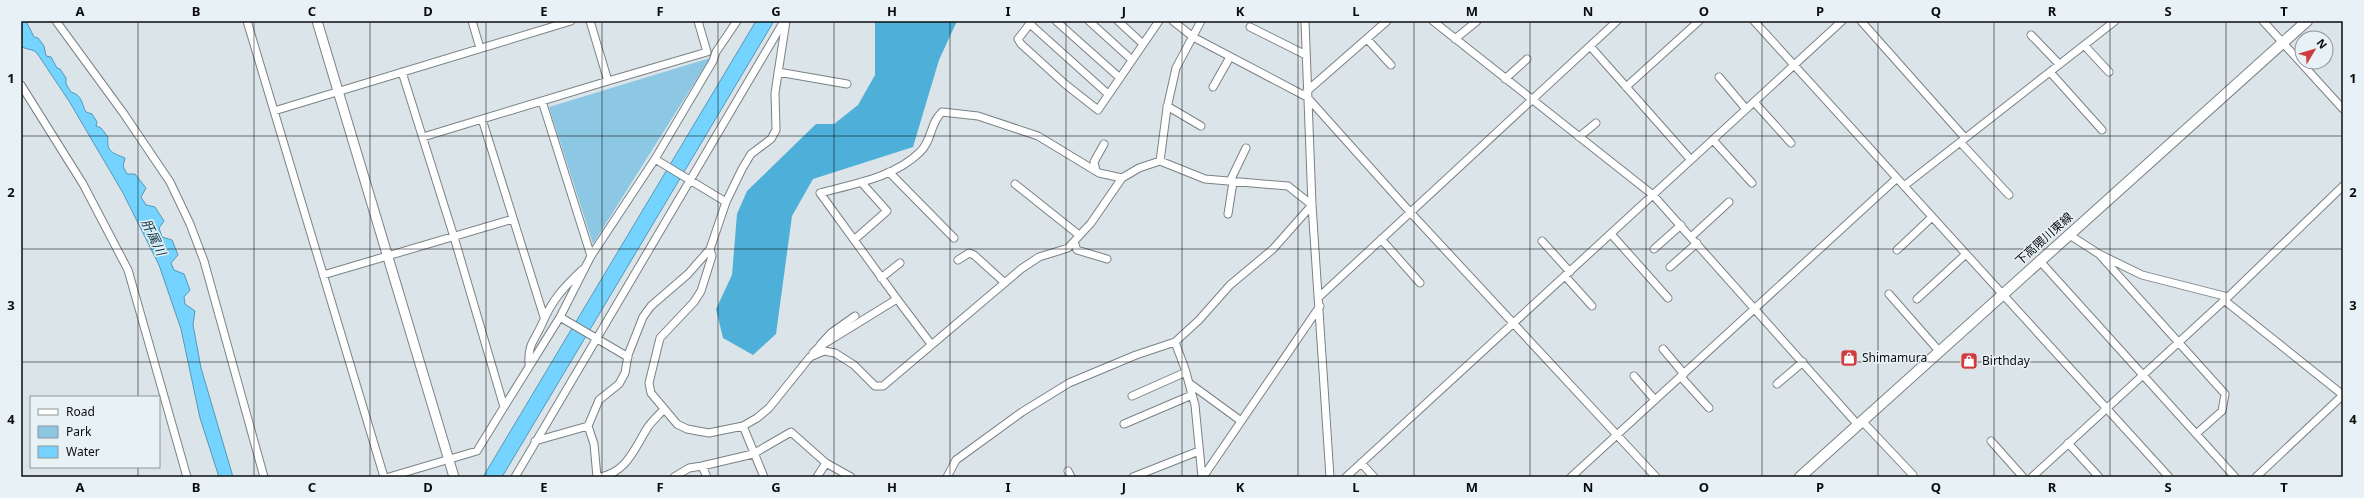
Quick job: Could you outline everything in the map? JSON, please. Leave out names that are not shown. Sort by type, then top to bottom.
[{"type":"main road","name":"下高隈川東線","points":[[1800,477],[2039,260],[2307,21]]},
{"type":"street","points":[[56,21],[124,114],[170,182],[190,224],[204,261],[264,477]]},
{"type":"street","points":[[247,21],[384,477]]},
{"type":"street","points":[[317,21],[454,477]]},
{"type":"street","points":[[472,21],[480,48]]},
{"type":"street","points":[[274,111],[571,21]]},
{"type":"street","points":[[590,21],[608,81]]},
{"type":"street","points":[[698,21],[707,52]]},
{"type":"street","points":[[389,477],[477,450],[529,364],[560,317],[591,256],[655,159],[713,61],[716,52],[737,21]]},
{"type":"street","points":[[664,409],[649,426],[626,464],[610,475],[599,477],[594,444],[588,426],[599,400],[619,384],[625,373],[628,357],[643,317],[651,306],[688,274],[710,249],[726,202],[751,154],[771,140],[776,130],[775,93],[785,21]]},
{"type":"street","points":[[515,477],[688,180],[785,21]]},
{"type":"street","points":[[1056,21],[1120,78]]},
{"type":"street","points":[[1089,21],[1132,60]]},
{"type":"street","points":[[1118,21],[1143,44]]},
{"type":"street","points":[[1173,21],[1192,37],[1307,94],[1410,212],[1656,477]]},
{"type":"street","points":[[1160,161],[1167,106],[1176,68],[1201,21]]},
{"type":"street","points":[[1306,21],[1307,94],[1312,205],[1320,306],[1330,477]]},
{"type":"street","points":[[1307,94],[1387,21]]},
{"type":"street","points":[[1433,21],[1653,195],[1803,362],[1860,423],[1913,475]]},
{"type":"street","points":[[1455,39],[1477,21]]},
{"type":"street","points":[[1319,297],[1617,21]]},
{"type":"street","points":[[1626,87],[1699,21]]},
{"type":"street","points":[[1754,21],[1896,179],[2169,477]]},
{"type":"street","points":[[1346,477],[1842,21]]},
{"type":"street","points":[[1861,21],[2009,195]]},
{"type":"street","points":[[1904,186],[2115,21]]},
{"type":"street","points":[[2263,21],[2343,109]]},
{"type":"street","points":[[1108,94],[1031,22],[1018,39],[1065,84],[1098,110],[1143,44],[1155,23]]},
{"type":"street","points":[[1250,27],[1306,55]]},
{"type":"street","points":[[2032,35],[2060,64]]},
{"type":"street","points":[[1367,39],[1391,65]]},
{"type":"street","points":[[2084,45],[2108,72]]},
{"type":"street","points":[[1590,46],[1690,160]]},
{"type":"street","points":[[423,137],[707,52],[716,52]]},
{"type":"street","points":[[1213,87],[1230,57]]},
{"type":"street","points":[[1506,79],[1527,59]]},
{"type":"street","points":[[402,72],[454,237],[504,407]]},
{"type":"street","points":[[778,72],[847,84]]},
{"type":"street","points":[[2050,72],[2102,130]]},
{"type":"street","points":[[1719,77],[1746,109]]},
{"type":"street","points":[[21,85],[83,184],[128,270],[187,477]]},
{"type":"street","points":[[542,101],[591,256]]},
{"type":"street","points":[[1754,102],[1791,143]]},
{"type":"street","points":[[1167,106],[1201,126]]},
{"type":"street","points":[[931,344],[897,300],[820,193],[861,182],[898,168],[921,152],[929,141],[936,118],[942,112],[978,116],[1038,136],[1096,172],[1122,178]]},
{"type":"street","points":[[482,119],[544,317]]},
{"type":"street","points":[[1579,137],[1596,123]]},
{"type":"street","points":[[1713,140],[1752,183]]},
{"type":"street","points":[[1096,172],[1094,162],[1104,144]]},
{"type":"street","points":[[1228,214],[1232,182],[1246,148]]},
{"type":"street","points":[[655,159],[726,202]]},
{"type":"street","points":[[810,357],[824,351],[835,353],[861,370],[876,386],[883,386],[931,344],[1039,257],[1068,248],[1091,223],[1122,178],[1139,168],[1160,161],[1205,179],[1288,186],[1312,205]]},
{"type":"street","points":[[889,172],[954,238]]},
{"type":"street","points":[[1571,477],[1896,179]]},
{"type":"street","points":[[854,240],[887,211],[861,182]]},
{"type":"street","points":[[1015,184],[1079,235]]},
{"type":"street","points":[[2032,477],[2226,299],[2343,186]]},
{"type":"street","points":[[1691,236],[1729,202]]},
{"type":"street","points":[[947,477],[956,460],[1022,412],[1069,383],[1175,342],[1199,320],[1230,285],[1273,249],[1312,205]]},
{"type":"street","points":[[1897,250],[1932,217]]},
{"type":"street","points":[[323,275],[513,219]]},
{"type":"street","points":[[1654,249],[1681,225]]},
{"type":"street","points":[[1611,234],[1668,298]]},
{"type":"street","points":[[2068,234],[2099,254],[2142,275],[2226,299],[2343,395],[2256,477]]},
{"type":"street","points":[[1381,239],[1420,283]]},
{"type":"street","points":[[1542,241],[1592,306]]},
{"type":"street","points":[[1074,242],[1077,250],[1107,259]]},
{"type":"street","points":[[1670,267],[1697,243]]},
{"type":"street","points":[[710,249],[712,256],[701,291],[694,302],[660,338],[649,383],[651,393],[664,409],[677,424],[687,429],[709,433],[743,426],[757,418],[769,408],[824,340],[831,333],[855,316]]},
{"type":"street","points":[[958,260],[970,253],[1005,283]]},
{"type":"street","points":[[1917,299],[1966,254]]},
{"type":"street","points":[[2099,254],[2225,394],[2222,411],[2196,434]]},
{"type":"street","points":[[2039,260],[2235,477]]},
{"type":"street","points":[[881,278],[900,263]]},
{"type":"street","points":[[529,364],[528,349],[558,292],[585,267]]},
{"type":"street","points":[[1889,294],[1939,351]]},
{"type":"street","points":[[819,347],[897,300]]},
{"type":"street","points":[[1202,477],[1320,306]]},
{"type":"street","points":[[560,317],[628,357]]},
{"type":"street","points":[[1175,342],[1186,372],[1192,395],[1202,477]]},
{"type":"street","points":[[1663,349],[1709,408]]},
{"type":"street","points":[[1777,384],[1803,362]]},
{"type":"street","points":[[1132,396],[1186,372]]},
{"type":"street","points":[[1634,376],[1656,400]]},
{"type":"street","points":[[1189,383],[1241,421]]},
{"type":"street","points":[[1124,424],[1192,395]]},
{"type":"street","points":[[535,441],[588,426]]},
{"type":"street","points":[[743,426],[753,454],[764,477]]},
{"type":"street","points":[[674,477],[689,468],[753,454],[791,432],[826,463],[851,477]]},
{"type":"street","points":[[1991,441],[2023,477]]},
{"type":"street","points":[[2068,443],[2099,477]]},
{"type":"street","points":[[1133,477],[1199,451]]},
{"type":"street","points":[[817,477],[826,463]]},
{"type":"street","points":[[1362,463],[1374,477]]},
{"type":"street","points":[[702,466],[706,477]]},
{"type":"green space","points":[[710,58],[593,244],[549,107]]},
{"type":"shaded area","points":[[875,21],[957,21],[939,60],[913,147],[813,179],[792,216],[776,334],[753,355],[723,338],[716,309],[732,275],[737,214],[747,191],[816,124],[834,124],[858,105],[875,75]]},
{"type":"water","name":"肝属川","points":[[21,21],[26,21],[34,37],[38,38],[44,46],[46,56],[51,57],[57,68],[60,69],[66,78],[66,84],[71,92],[80,98],[86,112],[92,114],[97,122],[96,126],[101,128],[108,137],[109,149],[125,158],[123,166],[127,174],[135,174],[146,188],[141,197],[146,205],[155,207],[164,221],[159,228],[162,237],[172,240],[178,255],[171,263],[174,270],[184,274],[190,290],[184,297],[185,304],[195,311],[193,325],[201,368],[233,477],[219,477],[200,418],[181,329],[159,265],[123,193],[69,101],[35,51],[21,47]]},
{"type":"water","points":[[756,21],[774,21],[502,477],[483,477]]},
{"type":"place","name":"Shimamura","points":[[1849,358]]},
{"type":"place","name":"Birthday","points":[[1969,361]]}]
